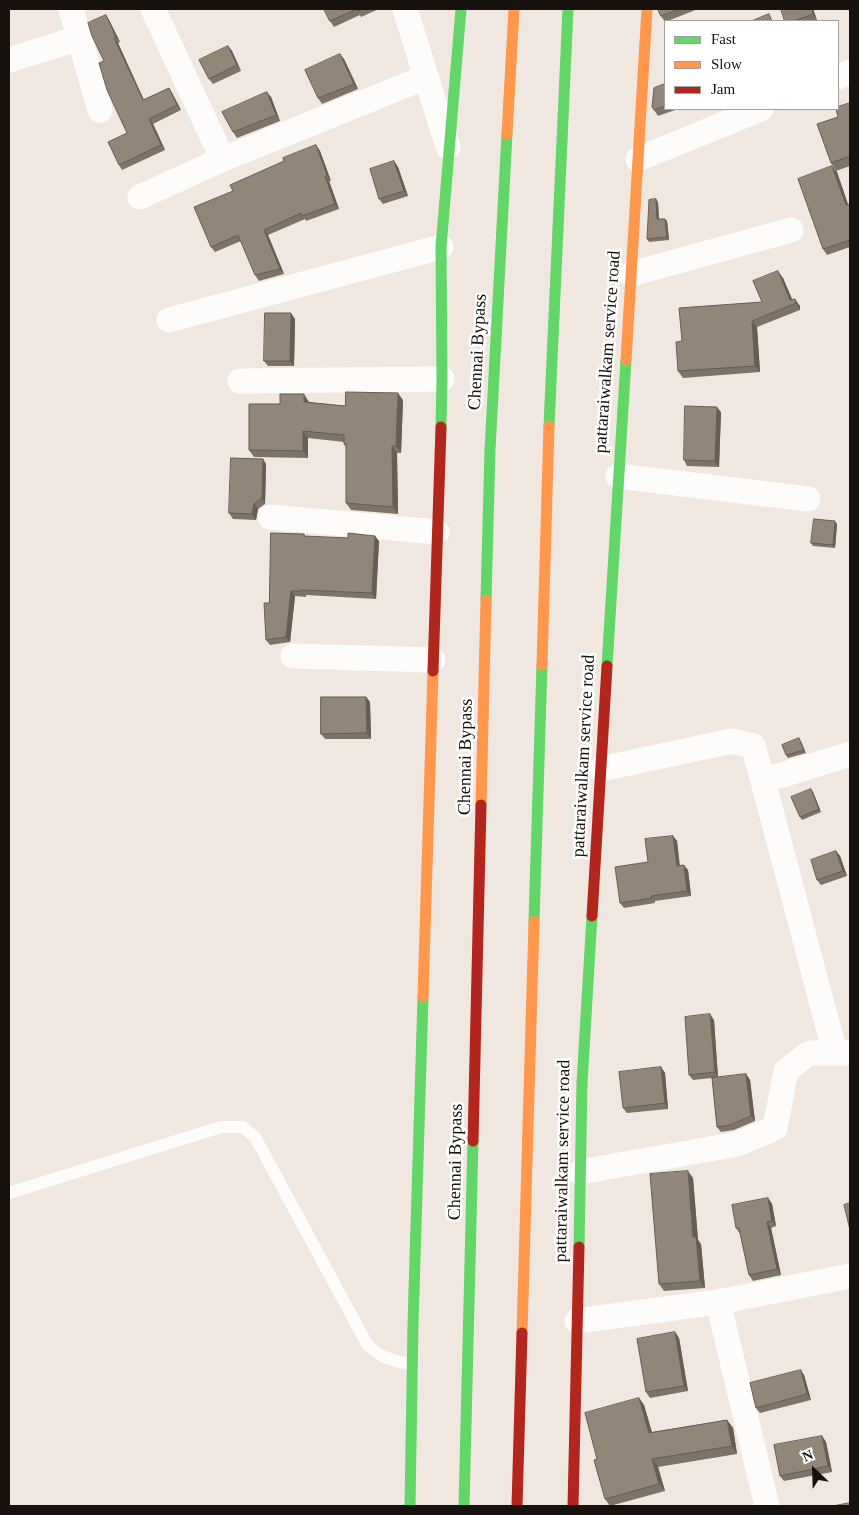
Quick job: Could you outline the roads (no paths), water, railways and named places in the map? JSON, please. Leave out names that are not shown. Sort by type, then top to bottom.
[{"type":"main road","points":[[410,1506],[412,1365],[442,379],[441,247],[461,9]]},
{"type":"main road","name":"Chennai Bypass","points":[[464,1506],[471,1288],[490,450],[514,9]]},
{"type":"main road","points":[[517,1506],[548,457],[568,9]]},
{"type":"main road","name":"pattaraiwalkam service road","points":[[573,1506],[582,1083],[647,9]]},
{"type":"street","points":[[71,9],[100,110]]},
{"type":"street","points":[[153,9],[217,147],[221,160]]},
{"type":"street","points":[[405,9],[448,147]]},
{"type":"street","points":[[9,60],[79,38]]},
{"type":"street","points":[[140,197],[221,160],[426,77]]},
{"type":"street","points":[[638,158],[758,110]]},
{"type":"street","points":[[631,274],[792,230]]},
{"type":"street","points":[[169,320],[441,247]]},
{"type":"street","points":[[240,381],[442,379]]},
{"type":"street","points":[[618,476],[808,499]]},
{"type":"street","points":[[270,517],[437,532]]},
{"type":"street","points":[[293,656],[433,660]]},
{"type":"street","points":[[580,1172],[738,1144],[775,1128],[786,1071],[809,1053],[843,1053],[753,746],[732,741],[601,769]]},
{"type":"street","points":[[763,781],[850,754]]},
{"type":"street","points":[[577,1321],[718,1302],[850,1276]]},
{"type":"street","points":[[718,1302],[767,1506]]},
{"type":"lane","points":[[9,1193],[221,1127],[243,1127],[255,1137],[368,1344],[377,1354],[387,1359],[412,1365]]}]
